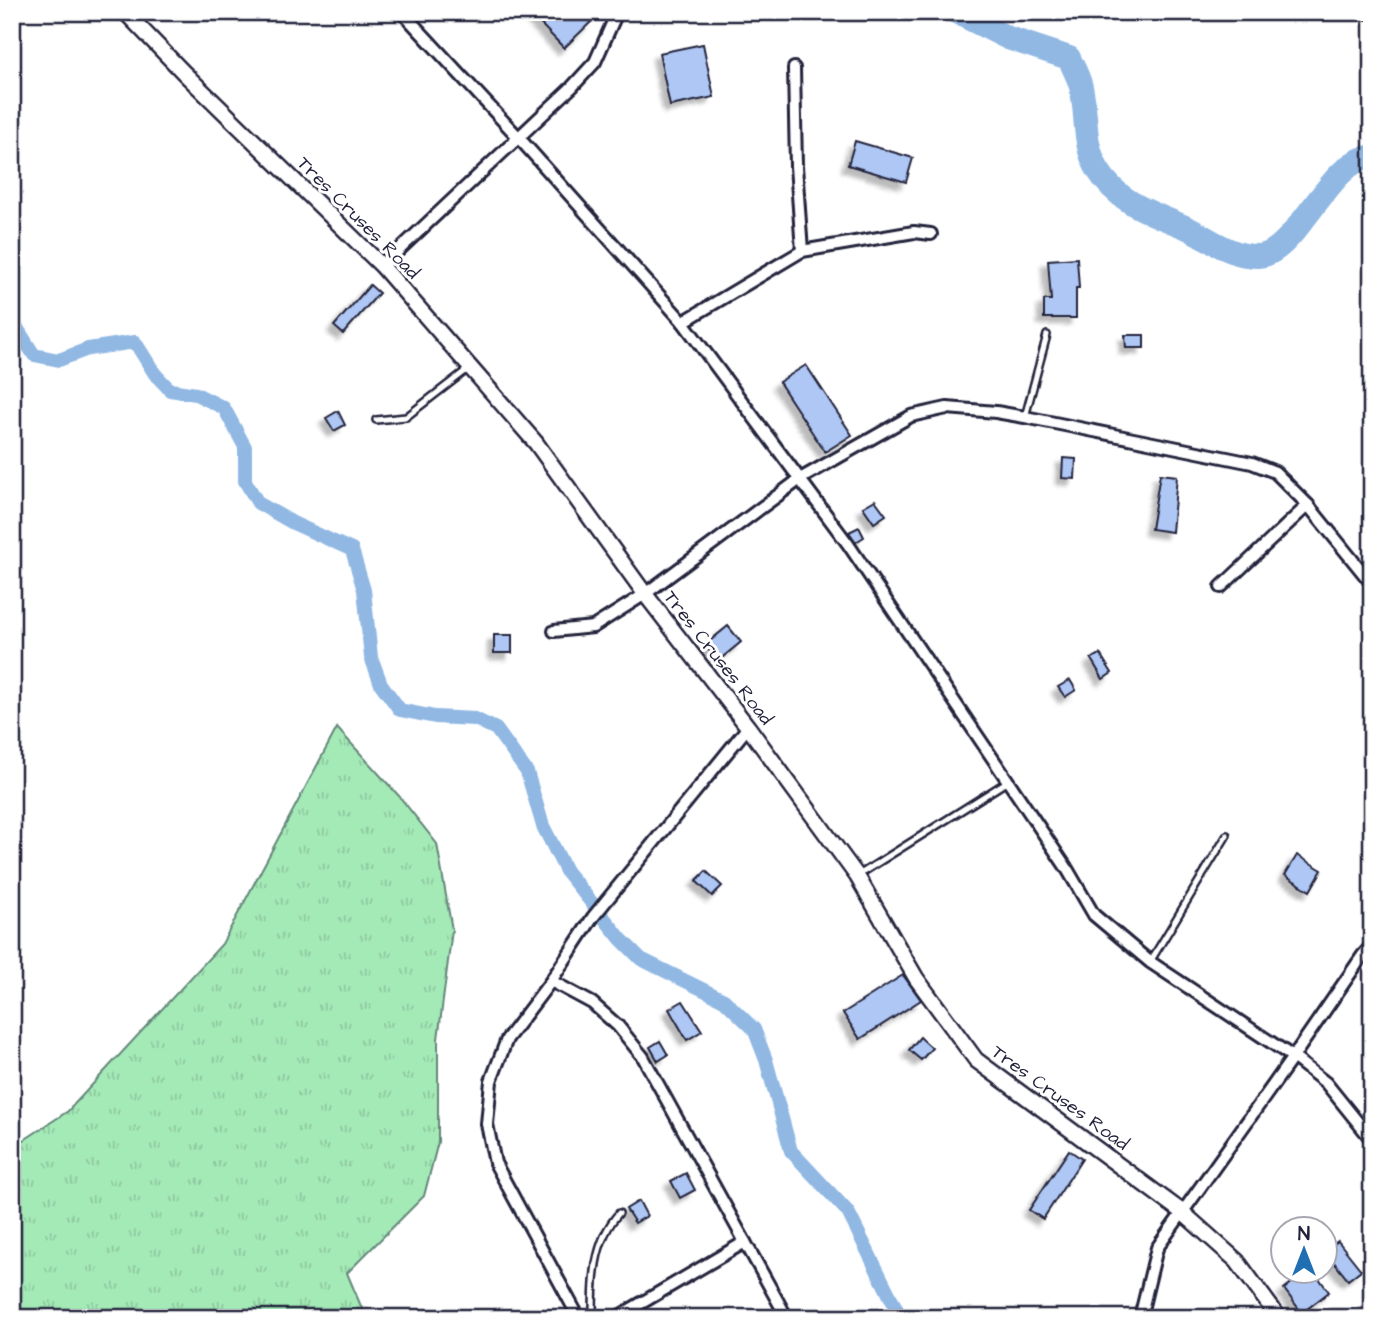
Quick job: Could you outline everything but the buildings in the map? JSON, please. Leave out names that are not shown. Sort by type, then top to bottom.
[{"type":"main road","name":"Tres Cruses Road","points":[[125,12],[382,266],[536,443],[645,594],[748,727],[857,876],[916,978],[976,1060],[1182,1212],[1237,1261],[1279,1318]]},
{"type":"street","points":[[402,12],[520,138],[682,322],[848,544],[1066,867],[1094,915],[1150,962],[1293,1057],[1326,1083],[1372,1140]]},
{"type":"street","points":[[382,266],[520,138],[595,62],[615,17],[614,12]]},
{"type":"street","points":[[1364,12],[1372,14]]},
{"type":"street","points":[[794,68],[796,166],[802,251]]},
{"type":"street","points":[[682,322],[802,251],[915,232],[931,234]]},
{"type":"street","points":[[554,631],[593,627],[645,594],[800,479],[911,416],[947,408],[1025,417],[1252,463],[1275,472],[1308,505],[1372,584]]},
{"type":"street","points":[[1221,587],[1308,505]]},
{"type":"street","points":[[579,1318],[495,1163],[487,1124],[491,1081],[507,1039],[551,981],[593,917],[748,727]]},
{"type":"street","points":[[1140,1318],[1157,1248],[1372,945]]},
{"type":"street","points":[[551,981],[592,1003],[618,1026],[643,1057],[787,1318]]},
{"type":"street","points":[[616,1318],[745,1242]]},
{"type":"lane","points":[[1025,417],[1047,335]]},
{"type":"lane","points":[[376,420],[406,418],[471,366]]},
{"type":"lane","points":[[857,876],[1008,781]]},
{"type":"lane","points":[[1150,962],[1227,835]]},
{"type":"lane","points":[[593,1318],[595,1264],[600,1242],[609,1224],[619,1213]]},
{"type":"green space","points":[[337,728],[399,796],[437,844],[452,930],[438,1039],[438,1142],[424,1196],[347,1273],[366,1318],[12,1318],[12,1148],[68,1111],[222,944]]},
{"type":"waterway","points":[[956,12],[1008,38],[1069,58],[1081,87],[1087,139],[1093,160],[1106,182],[1137,206],[1239,253],[1259,256],[1273,251],[1286,240],[1343,172],[1357,161],[1372,157]]},
{"type":"waterway","points":[[12,320],[34,355],[59,360],[88,349],[135,342],[155,374],[170,390],[196,394],[224,408],[245,447],[245,481],[258,503],[293,523],[352,550],[364,590],[371,657],[381,684],[400,710],[435,717],[475,719],[496,729],[527,772],[543,826],[566,871],[621,939],[641,959],[724,1000],[754,1029],[766,1060],[791,1151],[848,1212],[901,1318]]}]
